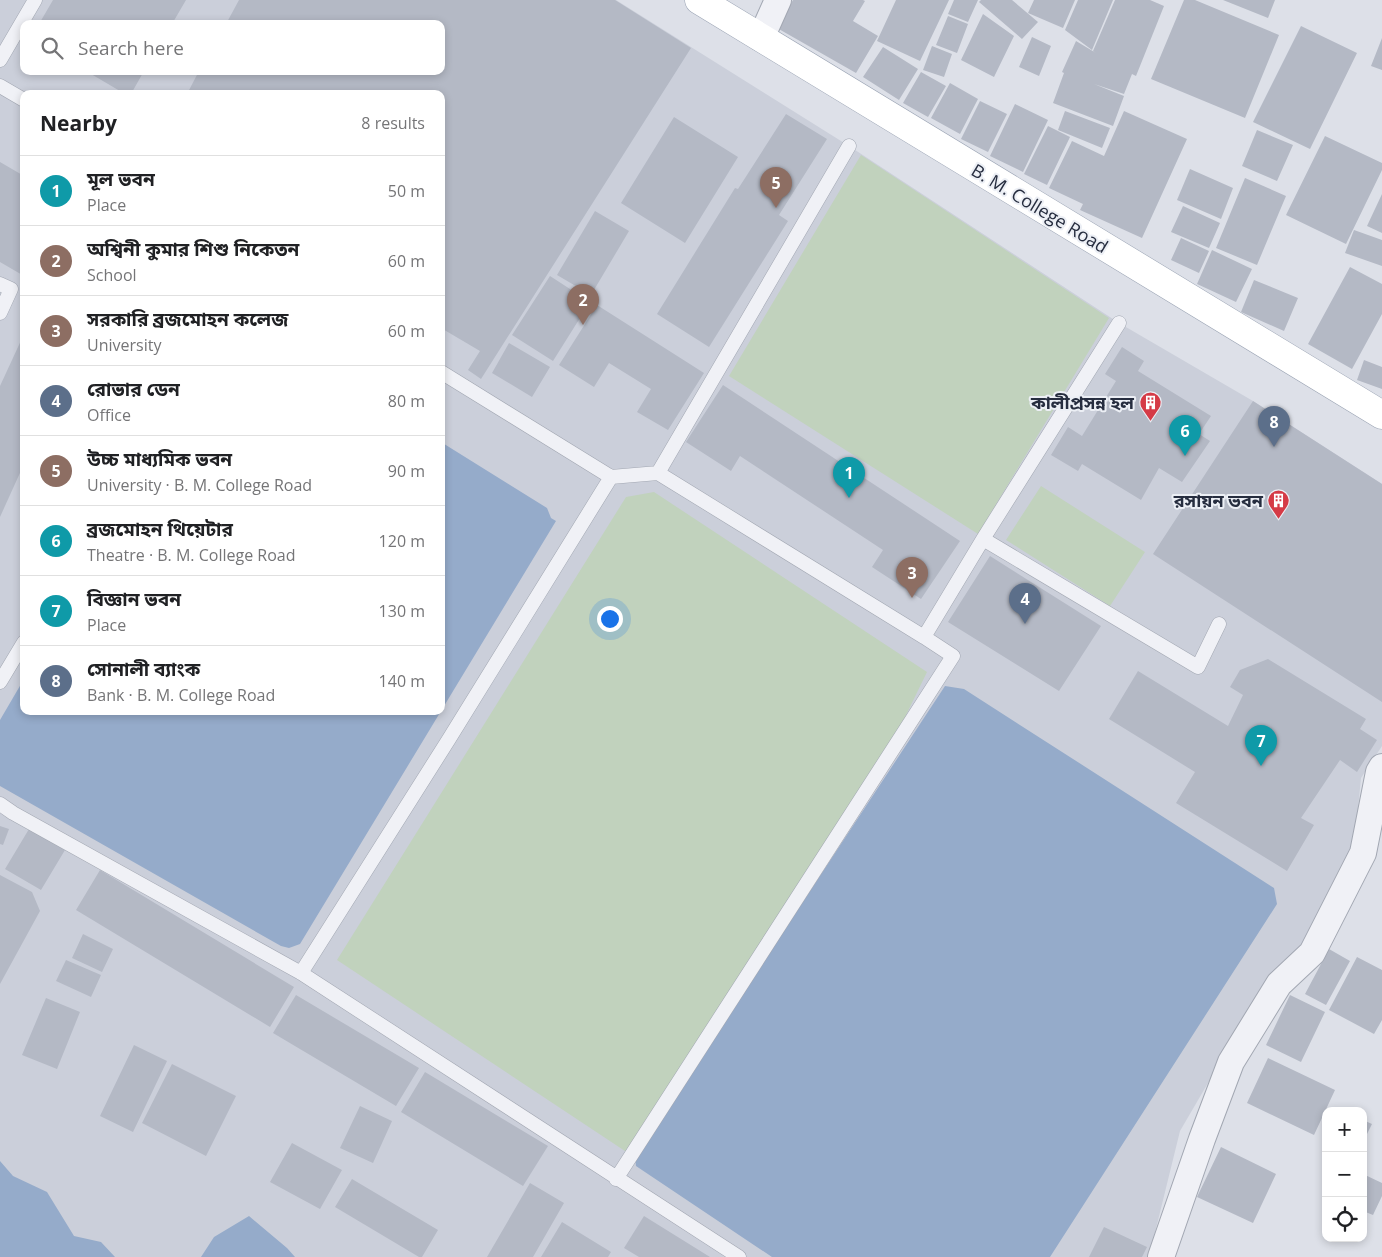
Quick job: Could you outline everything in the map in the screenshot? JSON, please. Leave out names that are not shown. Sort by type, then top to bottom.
[{"type":"main road","name":"B. M. College Road","points":[[699,0],[1382,415]]},
{"type":"street","points":[[761,38],[778,0]]},
{"type":"street","points":[[1161,1257],[1231,1062],[1279,984],[1312,954],[1363,853],[1379,772],[1382,768]]},
{"type":"lane","points":[[23,20],[35,0]]},
{"type":"lane","points":[[0,60],[20,26]]},
{"type":"lane","points":[[0,86],[20,98]]},
{"type":"lane","points":[[658,473],[849,146]]},
{"type":"lane","points":[[0,284],[11,289],[0,313]]},
{"type":"lane","points":[[924,637],[983,539],[1119,323]]},
{"type":"lane","points":[[445,374],[611,477],[658,473],[953,656],[616,1179]]},
{"type":"lane","points":[[301,973],[611,477]]},
{"type":"lane","points":[[983,539],[1198,667],[1219,624]]},
{"type":"lane","points":[[0,682],[20,649]]},
{"type":"lane","points":[[0,804],[301,973],[739,1257]]},
{"type":"shaded area","points":[[0,0],[616,0],[849,146],[1119,323],[1253,401],[1382,484],[1382,746],[1361,778],[1355,840],[1301,948],[1271,975],[1180,1131],[1149,1257],[0,1257]]},
{"type":"green space","points":[[861,155],[1109,318],[978,534],[729,376]]},
{"type":"green space","points":[[1041,486],[1145,552],[1110,606],[1006,540]]},
{"type":"green space","points":[[654,492],[927,672],[891,746],[631,1155],[337,960],[626,497]]},
{"type":"water","points":[[445,444],[547,508],[551,518],[556,521],[445,704]]},
{"type":"water","points":[[20,686],[20,715],[439,715],[300,944],[289,948],[281,946],[0,786],[0,720]]},
{"type":"water","points":[[945,686],[964,689],[1274,888],[1277,904],[1050,1257],[772,1257],[636,1166],[635,1157]]},
{"type":"water","points":[[0,1161],[13,1176],[47,1192],[74,1236],[101,1242],[115,1257],[0,1257]]},
{"type":"water","points":[[249,1216],[295,1257],[201,1257],[214,1237]]},
{"type":"building","points":[[53,0],[186,0],[174,20],[41,20]]},
{"type":"building","points":[[239,0],[615,0],[691,48],[481,379],[468,370],[480,351],[445,330],[445,90],[189,90],[197,75],[445,75],[445,20],[228,20]]},
{"type":"building","points":[[793,0],[865,1],[853,21],[878,36],[856,73],[777,28]]},
{"type":"building","points":[[896,0],[949,0],[920,61],[877,41]]},
{"type":"building","points":[[954,0],[978,0],[968,22],[948,14]]},
{"type":"building","points":[[981,0],[1012,0],[1038,22],[1022,39],[979,2]]},
{"type":"building","points":[[1034,0],[1075,0],[1063,28],[1028,13]]},
{"type":"building","points":[[1078,0],[1113,0],[1092,50],[1065,30]]},
{"type":"building","points":[[1115,0],[1150,0],[1164,6],[1136,76],[1132,74],[1124,94],[1094,84],[1124,96],[1113,126],[1053,103],[1064,73],[1062,72],[1076,41],[1096,53],[1093,51]]},
{"type":"building","points":[[1184,0],[1195,0],[1279,35],[1245,118],[1151,79]]},
{"type":"building","points":[[1223,0],[1275,0],[1268,18]]},
{"type":"building","points":[[983,14],[1014,36],[994,77],[961,60]]},
{"type":"building","points":[[948,16],[968,24],[957,53],[936,45]]},
{"type":"building","points":[[1301,26],[1357,53],[1310,149],[1253,122]]},
{"type":"building","points":[[1032,37],[1051,46],[1039,76],[1019,67]]},
{"type":"building","points":[[1382,38],[1382,70],[1371,66]]},
{"type":"building","points":[[932,46],[952,54],[944,77],[923,70]]},
{"type":"building","points":[[883,47],[918,69],[899,100],[863,77]]},
{"type":"building","points":[[921,72],[946,86],[928,117],[903,103]]},
{"type":"building","points":[[93,75],[142,75],[133,90],[118,90]]},
{"type":"building","points":[[950,83],[978,99],[960,134],[931,118]]},
{"type":"building","points":[[980,101],[1007,114],[988,152],[961,139]]},
{"type":"building","points":[[1015,104],[1048,120],[1023,172],[990,156]]},
{"type":"building","points":[[1065,111],[1110,128],[1102,148],[1058,130]]},
{"type":"building","points":[[1124,111],[1187,139],[1142,238],[1080,210],[1083,204],[1049,188],[1072,141],[1104,156]]},
{"type":"building","points":[[786,114],[827,139],[779,215],[788,221],[709,347],[657,314],[735,188],[738,189]]},
{"type":"building","points":[[674,117],[738,157],[685,243],[621,203]]},
{"type":"building","points":[[1048,126],[1070,137],[1047,185],[1024,174]]},
{"type":"building","points":[[1257,130],[1293,145],[1277,181],[1242,166]]},
{"type":"building","points":[[1325,136],[1382,163],[1382,170],[1346,244],[1286,215]]},
{"type":"building","points":[[0,162],[20,174],[20,274],[0,262]]},
{"type":"building","points":[[1190,169],[1233,188],[1221,219],[1177,200]]},
{"type":"building","points":[[1245,178],[1286,196],[1257,265],[1216,248]]},
{"type":"building","points":[[1382,194],[1382,233],[1367,226]]},
{"type":"building","points":[[1183,206],[1220,223],[1209,248],[1171,232]]},
{"type":"building","points":[[595,211],[629,231],[591,295],[557,275]]},
{"type":"building","points":[[1354,230],[1382,240],[1382,266],[1345,253]]},
{"type":"building","points":[[1181,238],[1209,251],[1199,273],[1171,260]]},
{"type":"building","points":[[1212,250],[1252,269],[1236,302],[1197,284]]},
{"type":"building","points":[[1350,267],[1382,284],[1382,314],[1352,369],[1308,344]]},
{"type":"building","points":[[550,276],[590,302],[553,361],[512,335]]},
{"type":"building","points":[[1254,280],[1298,298],[1284,331],[1241,312]]},
{"type":"building","points":[[597,305],[704,373],[668,430],[637,412],[651,389],[609,363],[594,387],[559,365]]},
{"type":"building","points":[[20,343],[20,473],[0,517],[0,386]]},
{"type":"building","points":[[509,343],[550,367],[532,397],[492,373]]},
{"type":"building","name":"কালীপ্রসন্ন হল","points":[[1122,347],[1144,361],[1138,371],[1211,416],[1199,434],[1210,441],[1182,482],[1159,468],[1141,500],[1082,464],[1078,471],[1051,455],[1068,427],[1082,436],[1116,381],[1105,374]]},
{"type":"building","points":[[1364,360],[1382,367],[1382,389],[1357,380]]},
{"type":"building","points":[[723,385],[960,541],[921,599],[872,567],[883,550],[740,456],[731,471],[686,442]]},
{"type":"building","name":"রসায়ন ভবন","points":[[1253,401],[1382,484],[1382,702],[1153,554]]},
{"type":"building","points":[[990,556],[1101,626],[1059,691],[948,622]]},
{"type":"building","points":[[1268,659],[1366,719],[1360,729],[1377,740],[1357,772],[1340,760],[1301,818],[1314,825],[1287,871],[1176,803],[1195,772],[1109,719],[1138,671],[1228,726],[1243,695],[1230,687],[1240,670]]},
{"type":"building","points":[[0,826],[9,829],[3,845],[0,844]]},
{"type":"building","points":[[29,829],[65,850],[41,890],[5,869]]},
{"type":"building","points":[[100,870],[294,987],[270,1027],[76,910]]},
{"type":"building","points":[[0,875],[32,892],[40,911],[0,984]]},
{"type":"building","points":[[83,934],[113,949],[102,972],[72,958]]},
{"type":"building","points":[[1329,949],[1350,961],[1326,1005],[1305,994]]},
{"type":"building","points":[[1357,957],[1382,970],[1382,1020],[1374,1034],[1329,1010]]},
{"type":"building","points":[[66,960],[101,975],[91,997],[56,981]]},
{"type":"building","points":[[296,995],[419,1068],[396,1106],[273,1033]]},
{"type":"building","points":[[1290,995],[1325,1012],[1301,1062],[1266,1045]]},
{"type":"building","points":[[46,998],[80,1012],[57,1069],[22,1055]]},
{"type":"building","points":[[134,1045],[167,1061],[133,1132],[100,1116]]},
{"type":"building","points":[[1268,1058],[1335,1090],[1327,1107],[1322,1107],[1322,1118],[1314,1135],[1247,1103]]},
{"type":"building","points":[[172,1064],[236,1096],[206,1156],[142,1123]]},
{"type":"building","points":[[425,1072],[548,1146],[523,1186],[401,1112]]},
{"type":"building","points":[[360,1106],[392,1121],[373,1163],[340,1148]]},
{"type":"building","points":[[1367,1122],[1372,1124],[1367,1134]]},
{"type":"building","points":[[292,1143],[342,1170],[320,1209],[270,1182]]},
{"type":"building","points":[[1221,1147],[1276,1174],[1253,1223],[1197,1197]]},
{"type":"building","points":[[1367,1176],[1382,1183],[1382,1196],[1373,1215],[1367,1213]]},
{"type":"building","points":[[352,1179],[438,1230],[422,1257],[335,1207]]},
{"type":"building","points":[[530,1183],[564,1203],[533,1257],[487,1257]]},
{"type":"building","points":[[644,1216],[710,1257],[639,1257],[624,1248]]},
{"type":"building","points":[[562,1222],[611,1252],[608,1257],[541,1257]]},
{"type":"building","points":[[1104,1227],[1147,1247],[1142,1257],[1089,1257]]},
{"type":"place","name":"উচ্চ মাধ্যমিক ভবন","points":[[776,208]]},
{"type":"place","name":"অশ্বিনী কুমার শিশু নিকেতন","points":[[583,325]]},
{"type":"place","name":"কালীপ্রসন্ন হল","points":[[1150,421]]},
{"type":"place","name":"সোনালী ব্যাংক","points":[[1274,447]]},
{"type":"place","name":"ব্রজমোহন থিয়েটার","points":[[1185,456]]},
{"type":"place","name":"মূল ভবন","points":[[849,498]]},
{"type":"place","name":"রসায়ন ভবন","points":[[1279,519]]},
{"type":"place","name":"সরকারি ব্রজমোহন কলেজ","points":[[912,598]]},
{"type":"place","name":"রোভার ডেন","points":[[1025,624]]},
{"type":"place","name":"বিজ্ঞান ভবন","points":[[1261,766]]}]
